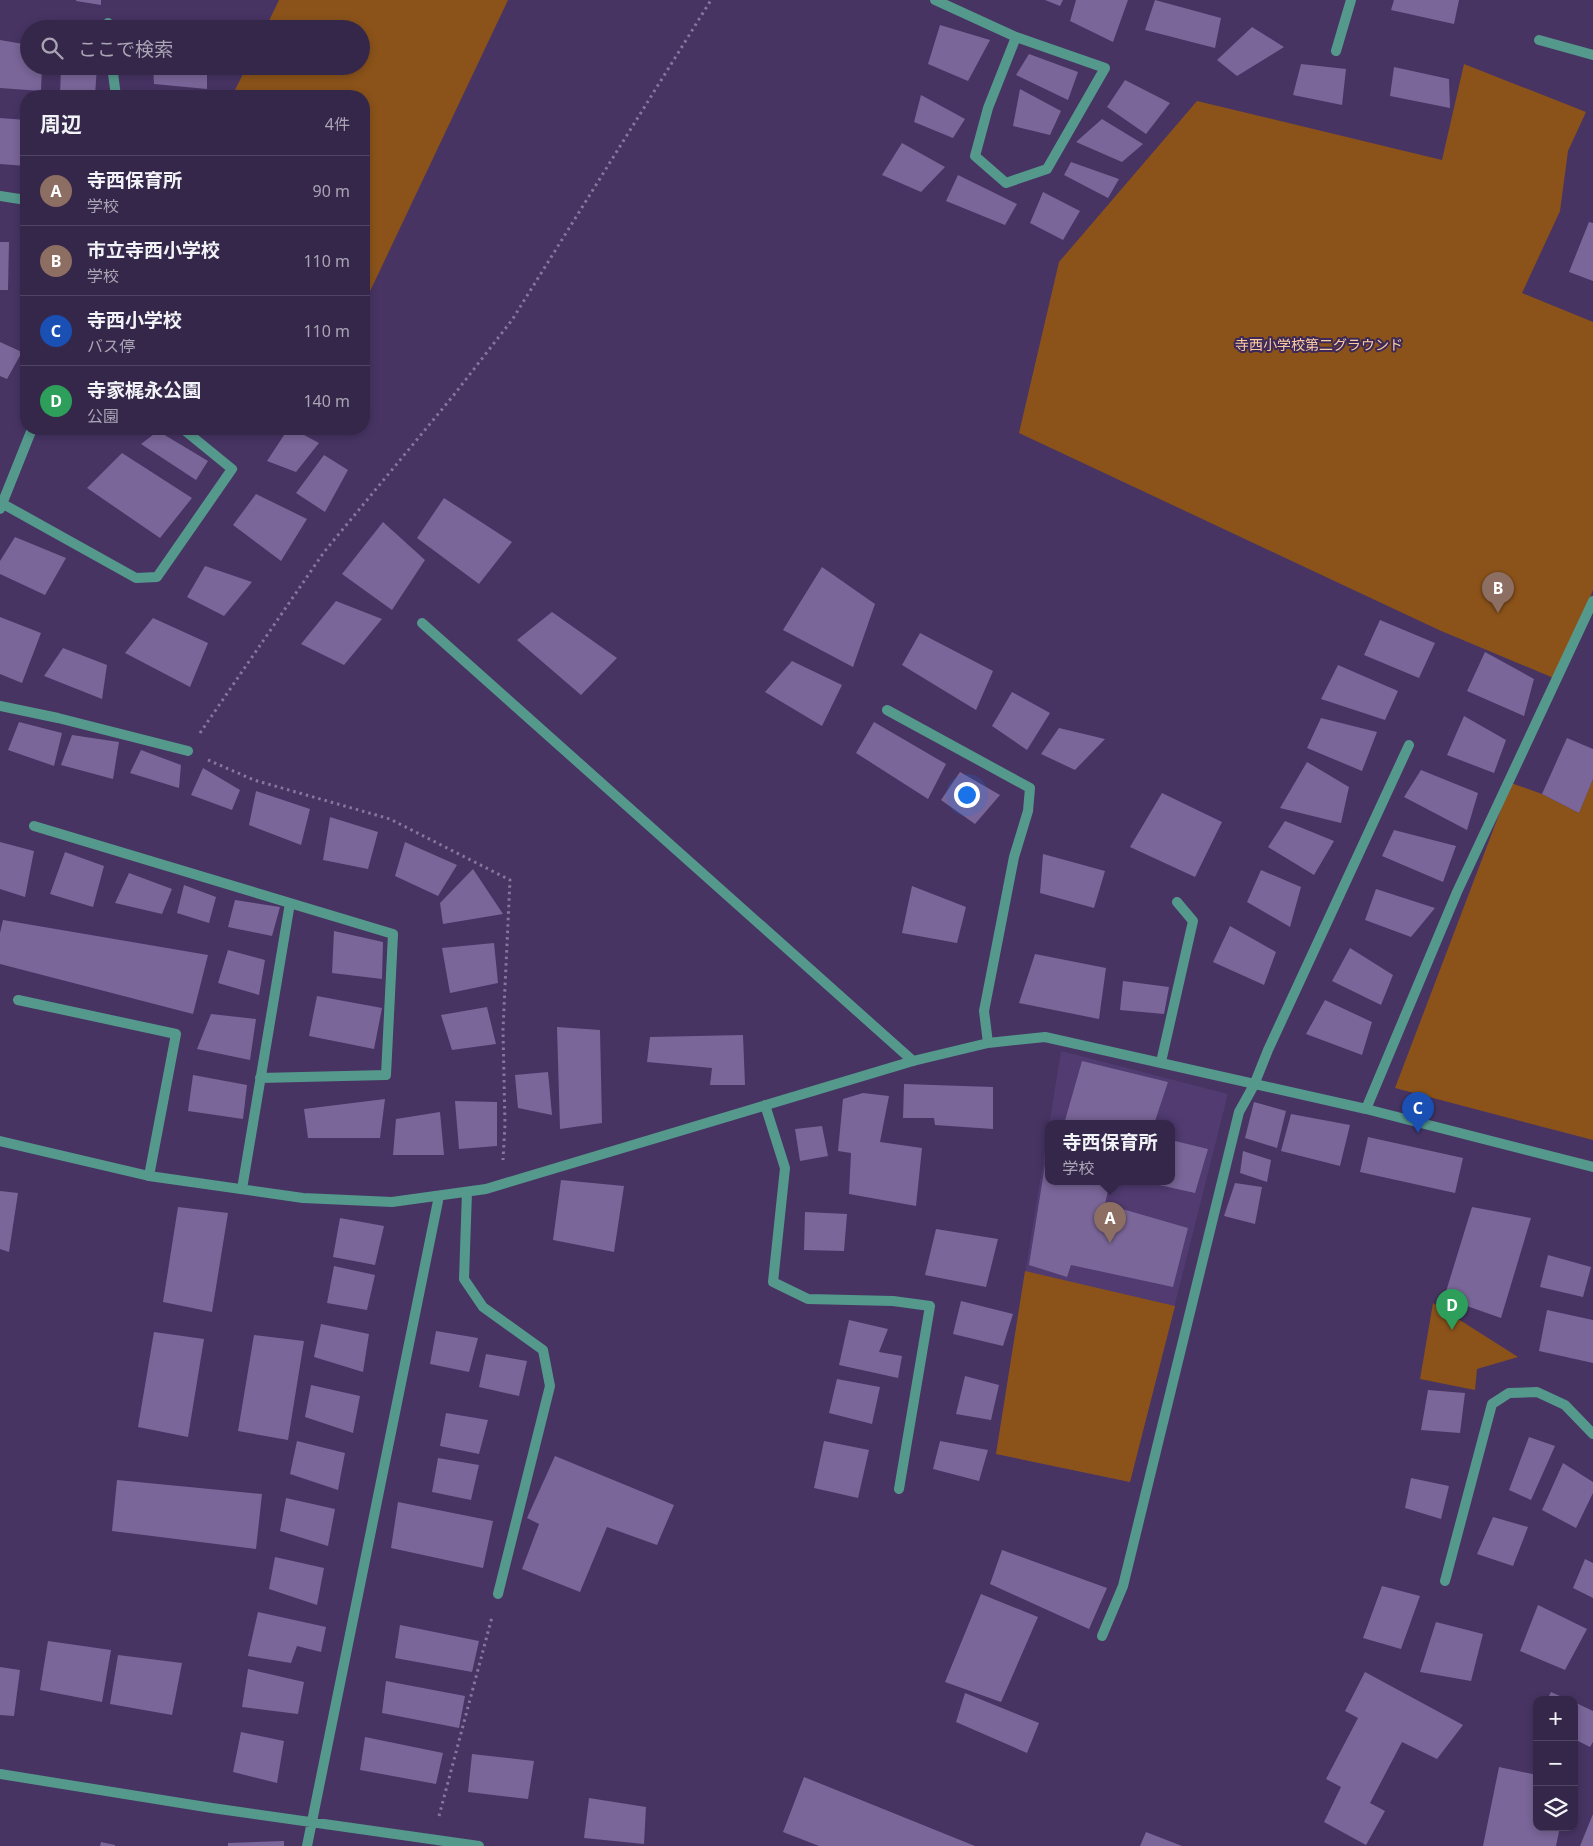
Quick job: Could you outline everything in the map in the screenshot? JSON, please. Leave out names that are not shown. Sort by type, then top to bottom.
[{"type":"street","points":[[935,0],[1016,37],[1105,68],[1047,169],[1006,184],[974,156],[988,108],[1016,37]]},
{"type":"street","points":[[1336,51],[1351,0]]},
{"type":"street","points":[[1539,40],[1593,55]]},
{"type":"street","points":[[113,75],[115,90]]},
{"type":"street","points":[[0,196],[20,199]]},
{"type":"street","points":[[30,435],[1,507],[136,578],[157,577],[232,469],[190,435]]},
{"type":"street","points":[[1366,1109],[1458,892],[1593,601]]},
{"type":"street","points":[[422,623],[913,1061]]},
{"type":"street","points":[[0,706],[58,718],[188,751]]},
{"type":"street","points":[[887,710],[1030,788],[1028,811],[1014,857],[984,1011],[988,1043]]},
{"type":"street","points":[[1102,1636],[1122,1586],[1239,1112],[1254,1085],[1268,1050],[1409,745]]},
{"type":"street","points":[[34,826],[393,934],[386,1075],[260,1078]]},
{"type":"street","points":[[1161,1062],[1193,921],[1177,902]]},
{"type":"street","points":[[242,1189],[290,903]]},
{"type":"street","points":[[18,1000],[176,1034],[149,1176]]},
{"type":"street","points":[[0,1141],[149,1176],[303,1198],[392,1202],[467,1192],[502,1185],[913,1061],[988,1043],[1045,1037],[1366,1109],[1593,1167]]},
{"type":"street","points":[[765,1105],[785,1168],[773,1282],[808,1299],[893,1301],[930,1306],[899,1489]]},
{"type":"street","points":[[467,1192],[464,1279],[483,1307],[543,1350],[550,1386],[498,1594]]},
{"type":"street","points":[[307,1846],[439,1196]]},
{"type":"street","points":[[1445,1581],[1492,1404],[1509,1393],[1537,1392],[1565,1405],[1593,1434]]},
{"type":"street","points":[[0,1774],[479,1846]]},
{"type":"path","points":[[502,1185],[505,1125],[503,1030],[510,880],[390,819],[254,780],[188,751],[224,694],[324,552],[453,396],[512,320],[711,0]]},
{"type":"path","points":[[435,1838],[498,1594]]},
{"type":"shaded area","points":[[1061,1051],[1228,1094],[1130,1482],[996,1454],[1045,1150],[1045,1185],[1175,1185],[1175,1120],[1050,1120]]},
{"type":"green space","points":[[279,0],[508,0],[370,291],[370,90],[235,90],[242,75],[370,75],[370,20],[269,20]]},
{"type":"green space","name":"寺西小学校第二グラウンド","points":[[1464,64],[1586,112],[1568,151],[1560,211],[1522,293],[1593,322],[1593,590],[1556,679],[1439,630],[1019,433],[1059,262],[1197,101],[1442,160]]},
{"type":"green space","points":[[1593,779],[1593,1140],[1395,1088],[1511,783],[1542,794],[1579,813]]},
{"type":"green space","points":[[1025,1271],[1175,1306],[1130,1482],[996,1454]]},
{"type":"green space","points":[[1433,1303],[1518,1357],[1477,1369],[1475,1390],[1420,1379]]},
{"type":"building","points":[[101,0],[101,5],[76,1]]},
{"type":"building","points":[[1045,0],[1063,0],[1060,6]]},
{"type":"building","points":[[1076,0],[1128,0],[1113,42],[1070,21]]},
{"type":"building","points":[[1155,0],[1221,18],[1215,48],[1145,30]]},
{"type":"building","points":[[1394,0],[1459,0],[1454,24],[1391,10]]},
{"type":"building","points":[[940,25],[990,40],[968,81],[928,64]]},
{"type":"building","points":[[1252,27],[1284,47],[1237,76],[1217,60]]},
{"type":"building","points":[[0,40],[20,43],[20,75],[42,75],[41,90],[0,88]]},
{"type":"building","points":[[1029,54],[1078,72],[1068,100],[1016,75]]},
{"type":"building","points":[[1301,64],[1346,69],[1342,105],[1293,95]]},
{"type":"building","points":[[1394,67],[1449,79],[1450,108],[1390,96]]},
{"type":"building","points":[[61,75],[96,75],[95,90],[60,90]]},
{"type":"building","points":[[154,75],[207,75],[207,89],[154,84]]},
{"type":"building","points":[[1125,80],[1170,103],[1146,134],[1107,107]]},
{"type":"building","points":[[1020,89],[1061,111],[1050,135],[1013,126]]},
{"type":"building","points":[[921,95],[965,119],[953,138],[914,122]]},
{"type":"building","points":[[0,118],[20,120],[20,166],[0,164]]},
{"type":"building","points":[[1102,119],[1143,144],[1122,162],[1076,142]]},
{"type":"building","points":[[902,143],[945,167],[921,192],[882,175]]},
{"type":"building","points":[[1071,162],[1119,179],[1108,198],[1064,175]]},
{"type":"building","points":[[958,175],[1017,204],[1005,225],[946,201]]},
{"type":"building","points":[[1043,192],[1080,211],[1063,240],[1030,223]]},
{"type":"building","points":[[1589,222],[1593,223],[1593,281],[1569,272]]},
{"type":"building","points":[[0,242],[9,242],[8,290],[0,290]]},
{"type":"building","points":[[0,342],[20,351],[20,356],[7,379],[0,376]]},
{"type":"building","points":[[153,435],[165,435],[208,461],[196,480],[141,444]]},
{"type":"building","points":[[284,435],[304,435],[319,443],[296,472],[267,461]]},
{"type":"building","points":[[122,453],[192,498],[160,538],[87,488]]},
{"type":"building","points":[[324,455],[348,470],[325,512],[296,493]]},
{"type":"building","points":[[256,494],[307,519],[281,561],[233,525]]},
{"type":"building","points":[[444,498],[512,542],[479,584],[417,538]]},
{"type":"building","points":[[383,522],[425,560],[392,610],[342,574]]},
{"type":"building","points":[[15,537],[66,558],[45,595],[0,574],[0,561]]},
{"type":"building","points":[[205,566],[252,582],[224,616],[187,597]]},
{"type":"building","points":[[822,567],[875,604],[853,667],[783,630]]},
{"type":"building","points":[[336,601],[382,619],[344,665],[301,644]]},
{"type":"building","points":[[552,612],[617,658],[581,695],[517,640]]},
{"type":"building","points":[[0,617],[41,633],[22,683],[0,674]]},
{"type":"building","points":[[153,618],[208,643],[190,687],[125,653]]},
{"type":"building","points":[[1380,620],[1435,643],[1419,678],[1364,655]]},
{"type":"building","points":[[920,633],[993,671],[976,710],[902,665]]},
{"type":"building","points":[[63,648],[107,665],[102,699],[44,676]]},
{"type":"building","points":[[1485,652],[1534,679],[1524,716],[1467,691]]},
{"type":"building","points":[[792,661],[842,685],[822,726],[765,692]]},
{"type":"building","points":[[1338,665],[1398,691],[1385,720],[1321,699]]},
{"type":"building","points":[[1012,692],[1050,713],[1027,750],[992,726]]},
{"type":"building","points":[[1464,716],[1506,740],[1494,773],[1447,755]]},
{"type":"building","points":[[1321,718],[1377,732],[1362,771],[1307,748]]},
{"type":"building","points":[[19,722],[62,733],[54,766],[8,750]]},
{"type":"building","points":[[874,722],[946,764],[928,799],[856,753]]},
{"type":"building","points":[[1059,728],[1105,739],[1075,770],[1041,754]]},
{"type":"building","points":[[72,735],[119,742],[113,779],[61,765]]},
{"type":"building","points":[[1567,738],[1593,749],[1593,779],[1579,813],[1542,794]]},
{"type":"building","points":[[141,750],[181,765],[179,788],[130,773]]},
{"type":"building","points":[[1307,762],[1349,787],[1341,823],[1280,808]]},
{"type":"building","points":[[203,768],[240,790],[232,810],[191,795]]},
{"type":"building","points":[[1421,770],[1478,793],[1467,830],[1404,797]]},
{"type":"building","points":[[960,772],[1000,795],[975,824],[941,800]]},
{"type":"building","points":[[256,791],[310,809],[301,845],[249,825]]},
{"type":"building","points":[[1162,793],[1222,822],[1195,877],[1130,847]]},
{"type":"building","points":[[330,817],[378,832],[368,869],[323,860]]},
{"type":"building","points":[[1285,821],[1334,841],[1314,875],[1268,847]]},
{"type":"building","points":[[1394,830],[1456,846],[1443,882],[1382,856]]},
{"type":"building","points":[[0,842],[34,851],[25,897],[0,889]]},
{"type":"building","points":[[405,842],[457,865],[438,896],[395,876]]},
{"type":"building","points":[[65,852],[104,866],[93,907],[50,894]]},
{"type":"building","points":[[1043,854],[1105,871],[1094,908],[1040,893]]},
{"type":"building","points":[[473,869],[503,914],[443,924],[440,903]]},
{"type":"building","points":[[1261,870],[1301,887],[1290,927],[1247,902]]},
{"type":"building","points":[[129,873],[172,889],[162,914],[115,903]]},
{"type":"building","points":[[184,885],[216,897],[209,923],[177,913]]},
{"type":"building","points":[[912,886],[966,907],[957,943],[902,933]]},
{"type":"building","points":[[1376,889],[1435,908],[1411,937],[1365,920]]},
{"type":"building","points":[[235,900],[280,907],[272,936],[228,927]]},
{"type":"building","points":[[3,920],[208,955],[193,1014],[0,964],[0,933]]},
{"type":"building","points":[[1230,926],[1276,952],[1264,985],[1213,962]]},
{"type":"building","points":[[334,931],[383,942],[382,979],[332,973]]},
{"type":"building","points":[[494,943],[498,983],[450,993],[442,948]]},
{"type":"building","points":[[1350,948],[1393,975],[1381,1005],[1332,981]]},
{"type":"building","points":[[228,950],[265,960],[259,995],[218,983]]},
{"type":"building","points":[[1035,954],[1106,968],[1099,1019],[1019,1003]]},
{"type":"building","points":[[1123,981],[1169,987],[1164,1014],[1120,1010]]},
{"type":"building","points":[[317,996],[382,1008],[374,1049],[309,1036]]},
{"type":"building","points":[[1325,1000],[1372,1022],[1362,1055],[1306,1034]]},
{"type":"building","points":[[487,1007],[496,1044],[452,1050],[441,1015]]},
{"type":"building","points":[[211,1014],[256,1019],[250,1060],[197,1049]]},
{"type":"building","points":[[557,1027],[600,1030],[602,1123],[560,1129]]},
{"type":"building","points":[[743,1035],[745,1085],[710,1085],[712,1068],[647,1062],[650,1037]]},
{"type":"building","points":[[1082,1061],[1168,1082],[1155,1120],[1065,1120]]},
{"type":"building","points":[[548,1072],[552,1115],[518,1108],[515,1075]]},
{"type":"building","points":[[193,1075],[247,1085],[243,1119],[188,1111]]},
{"type":"building","points":[[904,1084],[993,1087],[993,1129],[935,1125],[934,1118],[903,1118]]},
{"type":"building","points":[[863,1093],[889,1096],[880,1142],[922,1148],[916,1206],[849,1194],[851,1153],[838,1151],[843,1099]]},
{"type":"building","points":[[385,1099],[380,1138],[308,1138],[304,1109]]},
{"type":"building","points":[[455,1101],[497,1102],[497,1146],[459,1149]]},
{"type":"building","points":[[1254,1102],[1286,1111],[1277,1148],[1245,1138]]},
{"type":"building","points":[[440,1112],[444,1155],[393,1155],[396,1119]]},
{"type":"building","points":[[1291,1114],[1350,1125],[1340,1166],[1281,1151]]},
{"type":"building","points":[[822,1126],[828,1156],[800,1161],[795,1129]]},
{"type":"building","points":[[1368,1137],[1463,1158],[1455,1193],[1360,1172]]},
{"type":"building","points":[[1175,1141],[1208,1149],[1195,1193],[1159,1185],[1175,1185]]},
{"type":"building","points":[[1243,1151],[1271,1160],[1267,1182],[1240,1173]]},
{"type":"building","points":[[1045,1165],[1045,1185],[1109,1185],[1105,1204],[1188,1228],[1173,1287],[1071,1265],[1067,1277],[1029,1265]]},
{"type":"building","points":[[561,1180],[624,1186],[614,1252],[553,1240]]},
{"type":"building","points":[[1235,1183],[1262,1187],[1255,1224],[1224,1216]]},
{"type":"building","points":[[0,1191],[18,1193],[9,1252],[0,1249]]},
{"type":"building","points":[[178,1207],[228,1213],[212,1312],[163,1302]]},
{"type":"building","points":[[1472,1207],[1531,1218],[1501,1318],[1444,1298]]},
{"type":"building","points":[[805,1212],[847,1214],[844,1251],[804,1250]]},
{"type":"building","points":[[340,1218],[384,1226],[375,1265],[333,1257]]},
{"type":"building","points":[[936,1229],[998,1239],[986,1287],[925,1275]]},
{"type":"building","points":[[1548,1255],[1591,1267],[1583,1297],[1540,1287]]},
{"type":"building","points":[[334,1266],[375,1275],[367,1310],[327,1303]]},
{"type":"building","points":[[961,1301],[1013,1314],[1003,1346],[953,1334]]},
{"type":"building","points":[[1547,1310],[1593,1320],[1593,1363],[1539,1351]]},
{"type":"building","points":[[849,1320],[888,1329],[879,1352],[902,1356],[898,1378],[839,1365]]},
{"type":"building","points":[[321,1324],[369,1334],[363,1372],[314,1357]]},
{"type":"building","points":[[436,1331],[478,1338],[469,1372],[430,1364]]},
{"type":"building","points":[[154,1332],[204,1339],[188,1437],[138,1427]]},
{"type":"building","points":[[254,1335],[304,1341],[288,1440],[238,1431]]},
{"type":"building","points":[[486,1354],[527,1361],[519,1396],[479,1387]]},
{"type":"building","points":[[965,1376],[999,1385],[991,1420],[956,1414]]},
{"type":"building","points":[[837,1379],[880,1387],[872,1424],[829,1413]]},
{"type":"building","points":[[311,1385],[360,1396],[353,1433],[305,1417]]},
{"type":"building","points":[[1428,1390],[1465,1393],[1460,1433],[1421,1430]]},
{"type":"building","points":[[446,1413],[488,1420],[479,1454],[440,1446]]},
{"type":"building","points":[[1529,1437],[1555,1446],[1531,1500],[1509,1490]]},
{"type":"building","points":[[297,1441],[345,1453],[338,1490],[290,1474]]},
{"type":"building","points":[[824,1441],[869,1450],[858,1498],[814,1488]]},
{"type":"building","points":[[940,1441],[988,1450],[979,1481],[933,1469]]},
{"type":"building","points":[[555,1456],[674,1505],[657,1545],[607,1527],[580,1592],[522,1569],[539,1524],[527,1518]]},
{"type":"building","points":[[438,1458],[479,1465],[471,1500],[432,1492]]},
{"type":"building","points":[[1563,1463],[1593,1482],[1593,1493],[1576,1528],[1542,1510]]},
{"type":"building","points":[[1411,1478],[1449,1486],[1441,1519],[1405,1508]]},
{"type":"building","points":[[117,1480],[262,1494],[256,1549],[112,1531]]},
{"type":"building","points":[[286,1498],[335,1509],[328,1546],[280,1531]]},
{"type":"building","points":[[398,1502],[493,1521],[483,1568],[391,1548]]},
{"type":"building","points":[[1493,1517],[1528,1527],[1513,1566],[1477,1554]]},
{"type":"building","points":[[1002,1550],[1107,1588],[1089,1629],[990,1584]]},
{"type":"building","points":[[275,1557],[324,1568],[317,1605],[269,1589]]},
{"type":"building","points":[[1585,1559],[1593,1563],[1593,1598],[1573,1588]]},
{"type":"building","points":[[1382,1586],[1420,1596],[1401,1649],[1363,1638]]},
{"type":"building","points":[[981,1594],[1038,1617],[1001,1702],[945,1682]]},
{"type":"building","points":[[1538,1605],[1587,1629],[1565,1670],[1520,1651]]},
{"type":"building","points":[[258,1612],[326,1627],[321,1652],[297,1646],[291,1663],[248,1656]]},
{"type":"building","points":[[1436,1622],[1483,1634],[1471,1681],[1420,1672]]},
{"type":"building","points":[[400,1625],[479,1641],[472,1672],[395,1658]]},
{"type":"building","points":[[48,1641],[111,1650],[102,1702],[40,1690]]},
{"type":"building","points":[[118,1655],[182,1663],[172,1715],[110,1704]]},
{"type":"building","points":[[0,1667],[20,1670],[14,1716],[0,1715]]},
{"type":"building","points":[[248,1669],[304,1682],[298,1714],[242,1707]]},
{"type":"building","points":[[1365,1672],[1463,1725],[1437,1759],[1402,1742],[1370,1803],[1385,1811],[1366,1845],[1324,1822],[1341,1787],[1326,1779],[1358,1718],[1345,1711]]},
{"type":"building","points":[[386,1681],[465,1696],[459,1728],[382,1713]]},
{"type":"building","points":[[1551,1692],[1560,1696],[1549,1696]]},
{"type":"building","points":[[965,1693],[1039,1723],[1027,1753],[956,1722]]},
{"type":"building","points":[[1578,1704],[1593,1711],[1593,1742],[1590,1747],[1578,1741]]},
{"type":"building","points":[[241,1732],[284,1741],[277,1783],[233,1772]]},
{"type":"building","points":[[365,1737],[443,1753],[436,1784],[360,1770]]},
{"type":"building","points":[[472,1754],[534,1761],[528,1799],[468,1792]]},
{"type":"building","points":[[1499,1767],[1533,1774],[1533,1831],[1559,1831],[1556,1846],[1483,1846]]},
{"type":"building","points":[[804,1777],[975,1846],[819,1846],[783,1832]]},
{"type":"building","points":[[589,1798],[646,1807],[644,1844],[584,1838]]},
{"type":"building","points":[[1593,1814],[1593,1846],[1580,1846]]},
{"type":"building","points":[[1146,1832],[1182,1846],[1140,1846]]},
{"type":"building","points":[[284,1841],[284,1846],[228,1846],[228,1843]]},
{"type":"building","points":[[101,1842],[115,1845],[115,1846],[100,1846]]},
{"type":"place","name":"市立寺西小学校","points":[[1498,613]]},
{"type":"place","name":"寺西小学校","points":[[1418,1133]]},
{"type":"place","name":"寺西保育所","points":[[1110,1243]]},
{"type":"place","name":"寺家梶永公園","points":[[1452,1330]]}]
